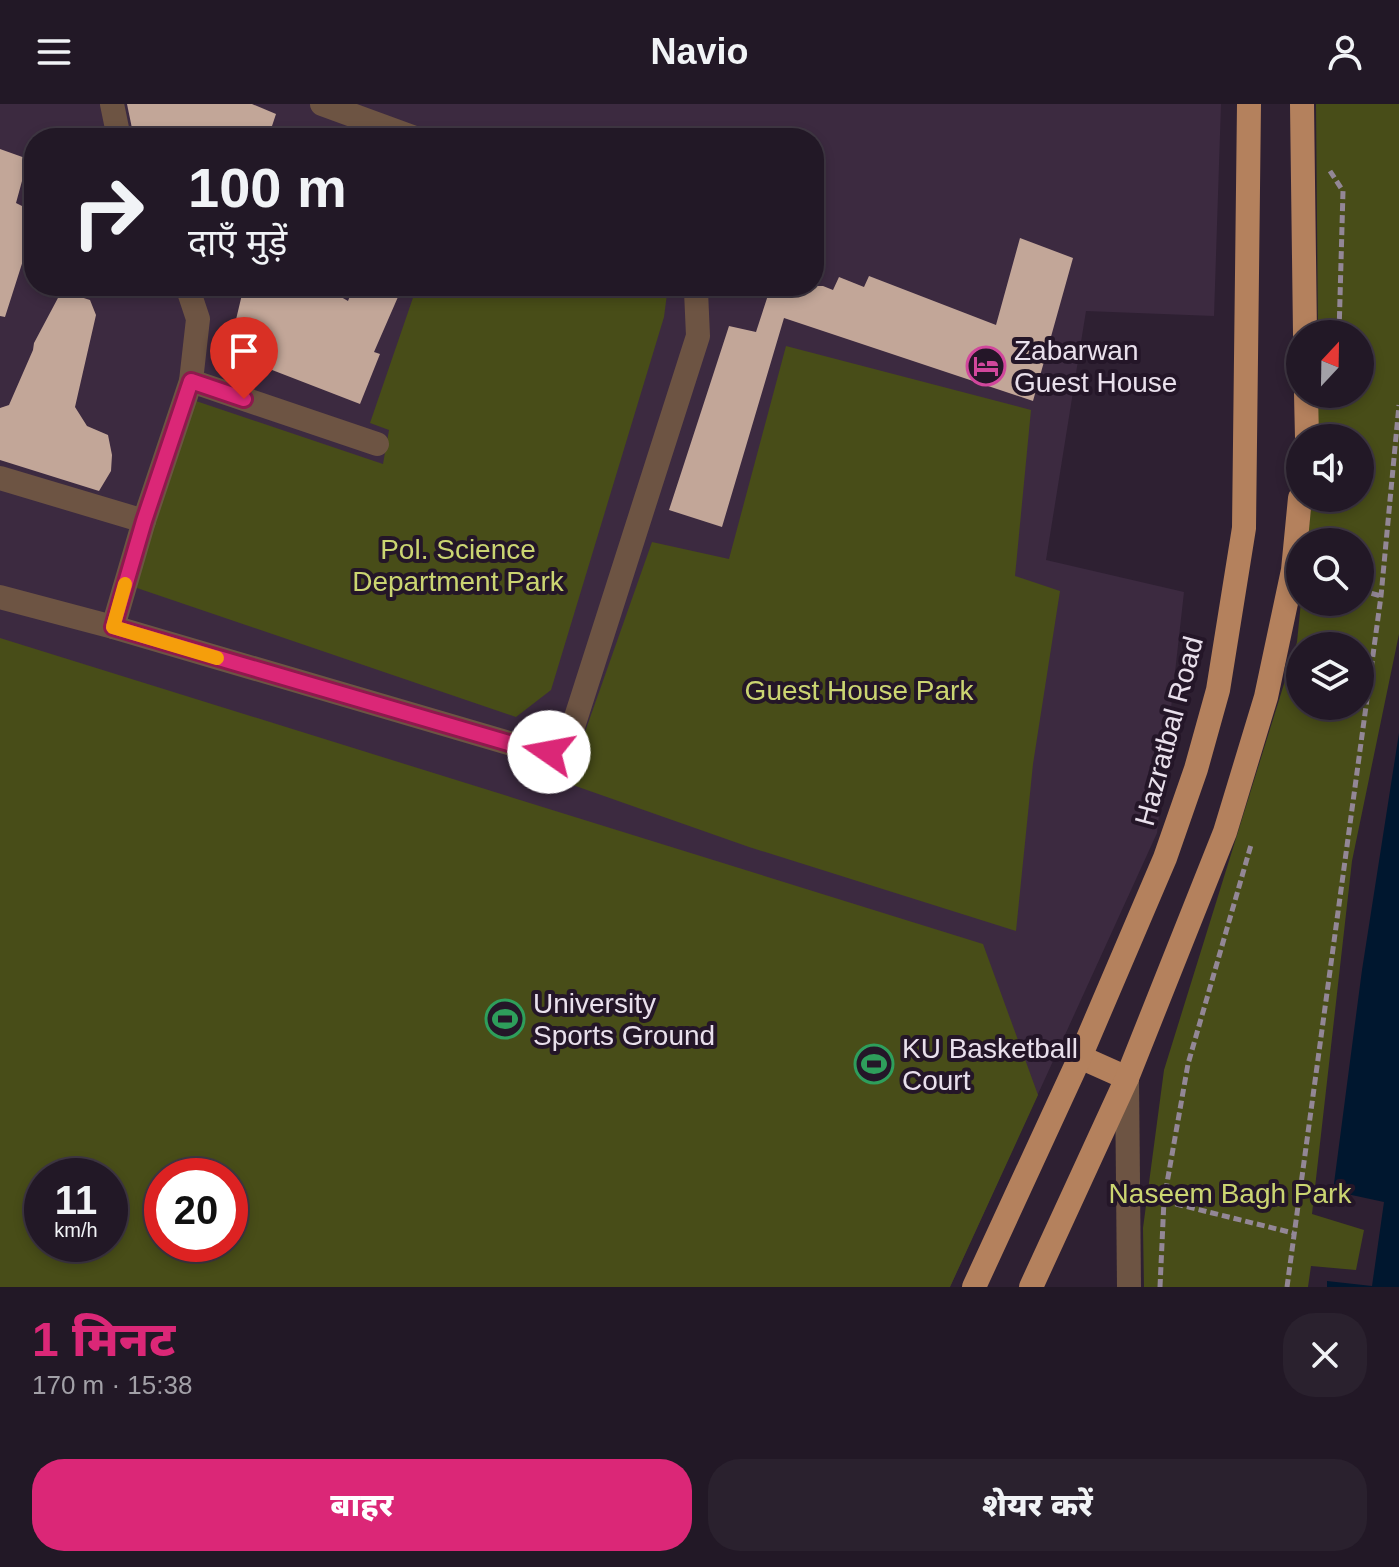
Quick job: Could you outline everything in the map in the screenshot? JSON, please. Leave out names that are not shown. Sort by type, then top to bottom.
[{"type":"main road","name":"Hazratbal Road","points":[[974,1287],[1080,1057],[1165,858],[1196,769],[1218,690],[1244,528],[1249,104]]},
{"type":"main road","points":[[1302,104],[1305,320]]},
{"type":"main road","points":[[1031,1287],[1127,1078],[1225,832],[1266,697],[1293,570],[1299,512]]},
{"type":"main road","points":[[1080,1057],[1127,1078]]},
{"type":"street","points":[[112,104],[117,128]]},
{"type":"street","points":[[322,104],[388,128]]},
{"type":"street","points":[[113,627],[144,521],[191,381],[198,319],[190,296]]},
{"type":"street","points":[[0,597],[536,751],[549,752],[562,746],[570,736],[698,336],[696,296]]},
{"type":"street","points":[[191,381],[377,444]]},
{"type":"street","points":[[0,478],[144,521]]},
{"type":"street","points":[[1127,1078],[1129,1287]]},
{"type":"path","points":[[1329,168],[1343,191],[1339,320]]},
{"type":"path","points":[[1287,1287],[1381,596],[1399,405]]},
{"type":"path","points":[[1374,594],[1381,596]]},
{"type":"path","points":[[1160,1287],[1164,1200],[1188,1064],[1255,831]]},
{"type":"path","points":[[1128,1191],[1293,1233]]},
{"type":"shaded area","points":[[0,104],[1221,104],[1214,316],[1086,311],[1046,560],[1184,592],[1157,833],[950,1287],[0,1287]]},
{"type":"green space","name":"Naseem Bagh Park","points":[[1316,104],[1399,104],[1399,634],[1352,861],[1312,1214],[1364,1230],[1356,1270],[1311,1266],[1308,1287],[1144,1287],[1143,1228],[1164,1070],[1286,677],[1286,720],[1374,720],[1374,632],[1298,632],[1300,616],[1374,616],[1374,528],[1309,528],[1310,512],[1374,512],[1374,424],[1318,424],[1318,408],[1374,408],[1374,320],[1318,320]]},
{"type":"green space","name":"Pol. Science Department Park","points":[[414,296],[667,296],[664,317],[551,690],[516,717],[134,587],[193,400],[383,464],[389,430],[370,423]]},
{"type":"green space","name":"Guest House Park","points":[[786,346],[1031,410],[1015,576],[1060,591],[1033,764],[1016,931],[749,847],[567,783],[652,542],[729,559]]},
{"type":"green space","name":"University Sports Ground","points":[[0,638],[983,944],[1038,1095],[950,1287],[0,1287]]},
{"type":"water","points":[[1399,733],[1399,1287],[1327,1287],[1327,1281],[1372,1286],[1384,1202],[1333,1191],[1362,970]]},
{"type":"building","points":[[127,104],[252,104],[276,114],[271,128],[132,128]]},
{"type":"building","points":[[0,149],[24,158],[24,174],[16,203],[24,207],[24,257],[5,317],[0,316]]},
{"type":"building","name":"Zabarwan Guest House","points":[[1020,238],[1073,258],[1033,401],[784,318],[722,527],[669,510],[729,326],[756,332],[768,296],[824,296],[824,286],[833,290],[839,277],[864,287],[869,276],[996,325]]},
{"type":"building","points":[[59,296],[90,300],[96,315],[75,407],[87,426],[108,435],[111,471],[99,491],[0,460],[0,408],[9,405],[34,343]]},
{"type":"building","points":[[242,296],[339,296],[348,301],[350,296],[398,296],[374,352],[380,354],[360,404],[228,353]]},
{"type":"slow traffic","points":[[125,584],[113,627],[217,658]]},
{"type":"place","name":"Zabarwan Guest House","points":[[986,366]]},
{"type":"place","name":"University Sports Ground","points":[[505,1019]]},
{"type":"place","name":"KU Basketball Court","points":[[874,1064]]},
{"type":"route","points":[[244,399],[191,381],[144,521],[113,627],[536,751],[549,752]]}]
